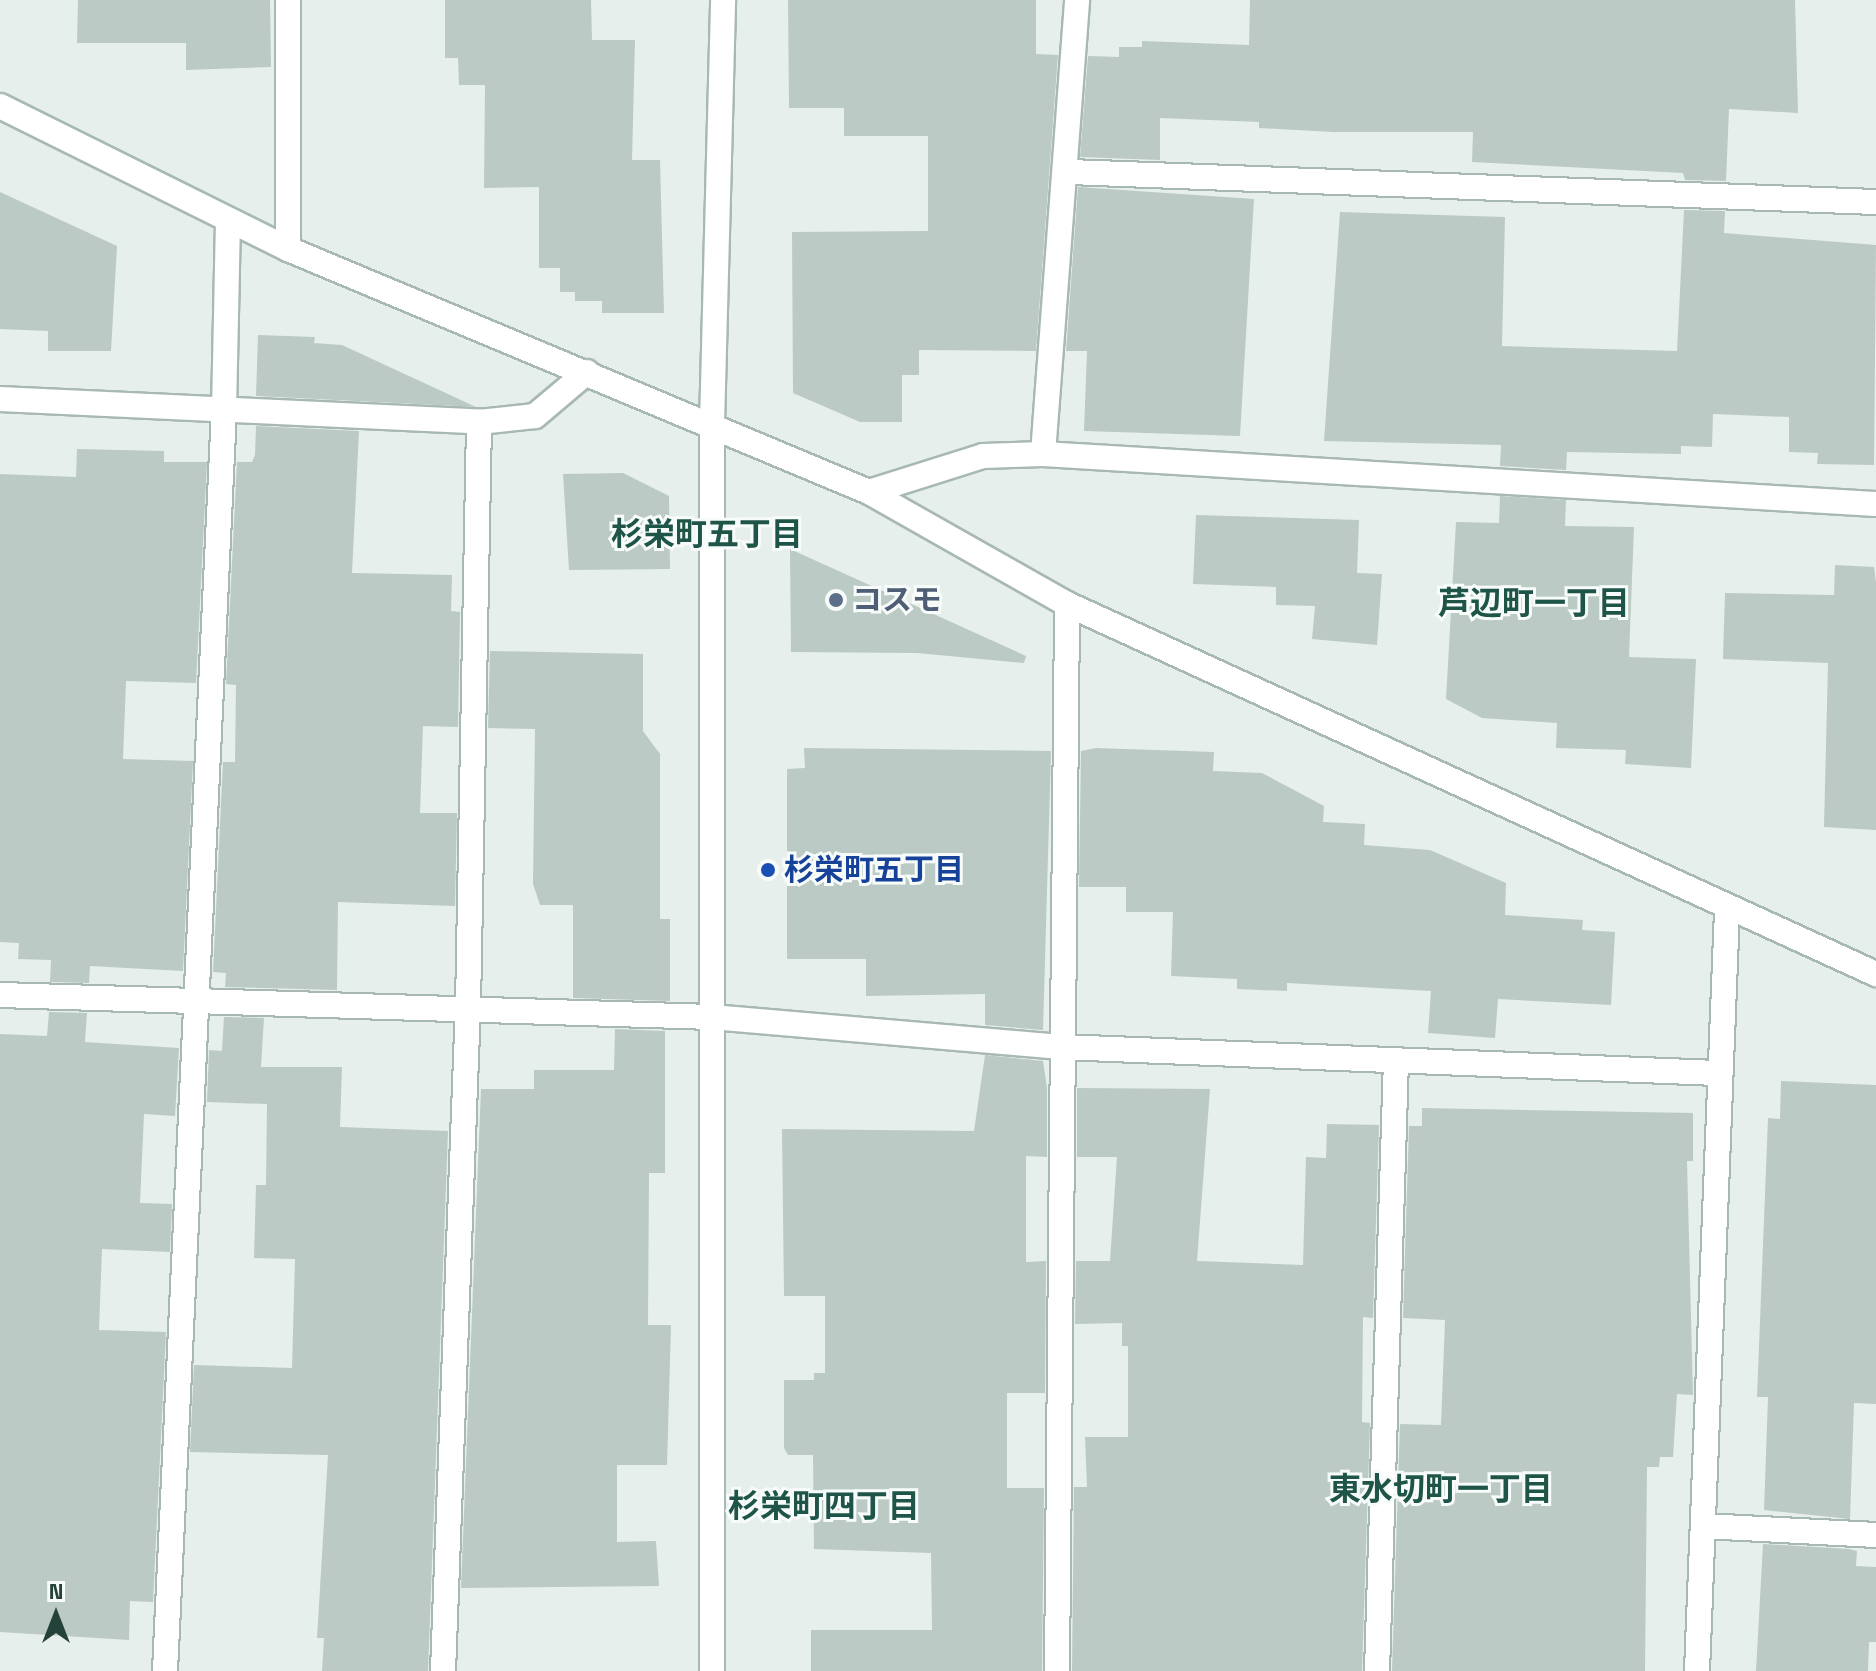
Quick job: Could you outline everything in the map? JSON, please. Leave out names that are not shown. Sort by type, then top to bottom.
[{"type":"street","points":[[288,0],[288,249]]},
{"type":"street","points":[[712,1671],[712,425],[723,0]]},
{"type":"street","points":[[1043,454],[1069,172],[1077,0]]},
{"type":"street","points":[[0,106],[288,249],[869,492],[1067,604],[1727,911],[1876,974]]},
{"type":"street","points":[[1069,172],[1876,202]]},
{"type":"street","points":[[165,1671],[194,999],[224,411],[228,220]]},
{"type":"street","points":[[0,399],[479,422],[535,416],[587,372]]},
{"type":"street","points":[[443,1671],[468,1006],[479,422]]},
{"type":"street","points":[[869,492],[983,456],[1043,454],[1876,504]]},
{"type":"street","points":[[1057,1671],[1067,604]]},
{"type":"street","points":[[1697,1671],[1718,1073],[1727,911]]},
{"type":"street","points":[[0,995],[468,1006],[712,1017],[1061,1047],[1718,1073]]},
{"type":"street","points":[[1377,1671],[1396,1060]]},
{"type":"street","points":[[1704,1526],[1876,1535]]},
{"type":"building","points":[[78,0],[270,0],[271,67],[186,70],[186,43],[77,43]]},
{"type":"building","points":[[445,0],[591,0],[592,40],[635,40],[632,160],[660,160],[664,313],[602,313],[602,301],[575,301],[575,292],[560,292],[560,268],[539,268],[539,187],[484,188],[485,85],[459,85],[458,58],[445,58]]},
{"type":"building","points":[[788,0],[1036,0],[1036,54],[1058,55],[1036,351],[919,350],[919,375],[902,375],[902,422],[860,422],[793,393],[792,232],[928,231],[928,136],[844,136],[844,108],[789,108]]},
{"type":"building","points":[[1250,0],[1795,0],[1798,113],[1729,109],[1726,181],[1685,180],[1683,173],[1472,162],[1473,132],[1333,132],[1259,128],[1259,122],[1160,118],[1160,160],[1080,157],[1088,56],[1119,57],[1119,47],[1142,47],[1142,41],[1249,45]]},
{"type":"building","points":[[1078,187],[1254,199],[1240,436],[1084,431],[1087,351],[1066,351]]},
{"type":"building","points":[[0,192],[117,246],[111,351],[48,351],[48,331],[0,329]]},
{"type":"building","points":[[1684,210],[1725,211],[1724,233],[1876,245],[1874,465],[1817,464],[1818,453],[1789,452],[1789,417],[1713,414],[1712,447],[1681,446],[1681,454],[1567,452],[1566,470],[1500,466],[1501,445],[1324,441],[1340,212],[1505,217],[1502,346],[1677,351]]},
{"type":"building","points":[[258,335],[315,337],[314,343],[342,345],[476,407],[256,396]]},
{"type":"building","points":[[256,426],[359,431],[352,573],[452,575],[451,611],[460,612],[458,727],[423,726],[420,813],[457,813],[455,906],[338,902],[337,990],[225,987],[226,973],[213,972],[223,762],[235,762],[236,685],[226,684],[237,462],[252,462]]},
{"type":"building","points":[[77,449],[164,451],[164,462],[207,462],[196,683],[126,681],[123,759],[193,761],[183,971],[90,966],[89,983],[50,982],[51,960],[18,959],[19,943],[0,942],[0,474],[76,477]]},
{"type":"building","points":[[623,473],[669,496],[670,569],[569,570],[563,474]]},
{"type":"building","points":[[1500,496],[1566,500],[1565,526],[1634,527],[1629,657],[1696,659],[1691,768],[1625,764],[1626,750],[1556,748],[1557,723],[1482,718],[1446,699],[1456,522],[1499,523]]},
{"type":"building","points":[[1196,515],[1359,520],[1357,573],[1382,574],[1377,645],[1312,639],[1315,606],[1276,605],[1276,587],[1193,584]]},
{"type":"building","points":[[790,549],[1026,656],[1024,663],[917,653],[791,652]]},
{"type":"building","points":[[1835,565],[1874,567],[1876,830],[1824,827],[1828,663],[1723,659],[1725,593],[1834,595]]},
{"type":"building","points":[[490,651],[643,654],[643,731],[660,754],[660,919],[670,919],[670,1001],[573,998],[573,905],[540,905],[533,884],[535,729],[488,728]]},
{"type":"building","points":[[804,748],[1051,751],[1043,1030],[985,1025],[985,994],[866,996],[866,959],[787,959],[787,769],[805,768]]},
{"type":"building","points":[[1096,748],[1214,752],[1213,771],[1262,773],[1324,806],[1323,822],[1365,824],[1364,845],[1430,850],[1506,883],[1505,915],[1583,920],[1582,930],[1615,932],[1611,1005],[1498,999],[1495,1038],[1428,1033],[1431,991],[1287,983],[1287,991],[1237,989],[1237,979],[1171,976],[1173,912],[1126,912],[1126,887],[1079,887],[1081,751]]},
{"type":"building","points":[[49,1012],[87,1013],[85,1042],[179,1048],[175,1116],[144,1114],[140,1203],[172,1204],[170,1252],[102,1249],[99,1330],[166,1332],[153,1602],[130,1601],[129,1640],[0,1632],[0,1034],[47,1036]]},
{"type":"building","points":[[224,1017],[264,1018],[261,1067],[342,1067],[340,1127],[448,1131],[428,1671],[322,1671],[324,1638],[317,1638],[328,1455],[190,1452],[194,1365],[292,1368],[295,1259],[254,1258],[256,1185],[266,1185],[267,1104],[207,1102],[209,1050],[222,1051]]},
{"type":"building","points":[[615,1029],[665,1031],[665,1173],[649,1173],[648,1325],[671,1325],[667,1465],[617,1465],[617,1542],[656,1541],[659,1586],[461,1588],[481,1089],[534,1089],[534,1070],[614,1070]]},
{"type":"building","points":[[985,1055],[1043,1061],[1047,1088],[1047,1157],[1026,1156],[1026,1262],[1046,1261],[1045,1393],[1007,1393],[1007,1488],[1044,1488],[1042,1671],[811,1671],[811,1630],[932,1630],[931,1553],[814,1549],[813,1455],[788,1455],[784,1448],[784,1380],[814,1380],[814,1373],[825,1373],[825,1296],[784,1296],[782,1129],[974,1131]]},
{"type":"building","points":[[1781,1081],[1876,1085],[1876,1404],[1854,1403],[1850,1519],[1764,1510],[1768,1397],[1757,1397],[1768,1118],[1780,1119]]},
{"type":"building","points":[[1077,1088],[1210,1089],[1197,1261],[1303,1265],[1306,1157],[1326,1158],[1327,1124],[1379,1125],[1373,1318],[1363,1317],[1362,1422],[1370,1423],[1362,1671],[1072,1671],[1074,1487],[1087,1487],[1085,1437],[1128,1437],[1128,1346],[1122,1346],[1122,1323],[1075,1324],[1076,1261],[1110,1261],[1117,1157],[1077,1157]]},
{"type":"building","points":[[1422,1108],[1693,1113],[1693,1161],[1687,1161],[1693,1395],[1677,1394],[1673,1457],[1660,1457],[1659,1467],[1647,1467],[1645,1671],[1392,1671],[1400,1424],[1441,1425],[1445,1320],[1403,1318],[1409,1126],[1422,1126]]},
{"type":"building","points":[[1763,1544],[1849,1549],[1857,1551],[1856,1566],[1876,1567],[1876,1642],[1869,1642],[1868,1671],[1756,1671]]},
{"type":"place","name":"コスモ","points":[[836,600]]},
{"type":"place","name":"杉栄町五丁目","points":[[768,870]]},
{"type":"district","name":"杉栄町五丁目","points":[[707,534]]},
{"type":"district","name":"芦辺町一丁目","points":[[1534,603]]},
{"type":"district","name":"東水切町一丁目","points":[[1441,1489]]},
{"type":"district","name":"杉栄町四丁目","points":[[824,1506]]}]
